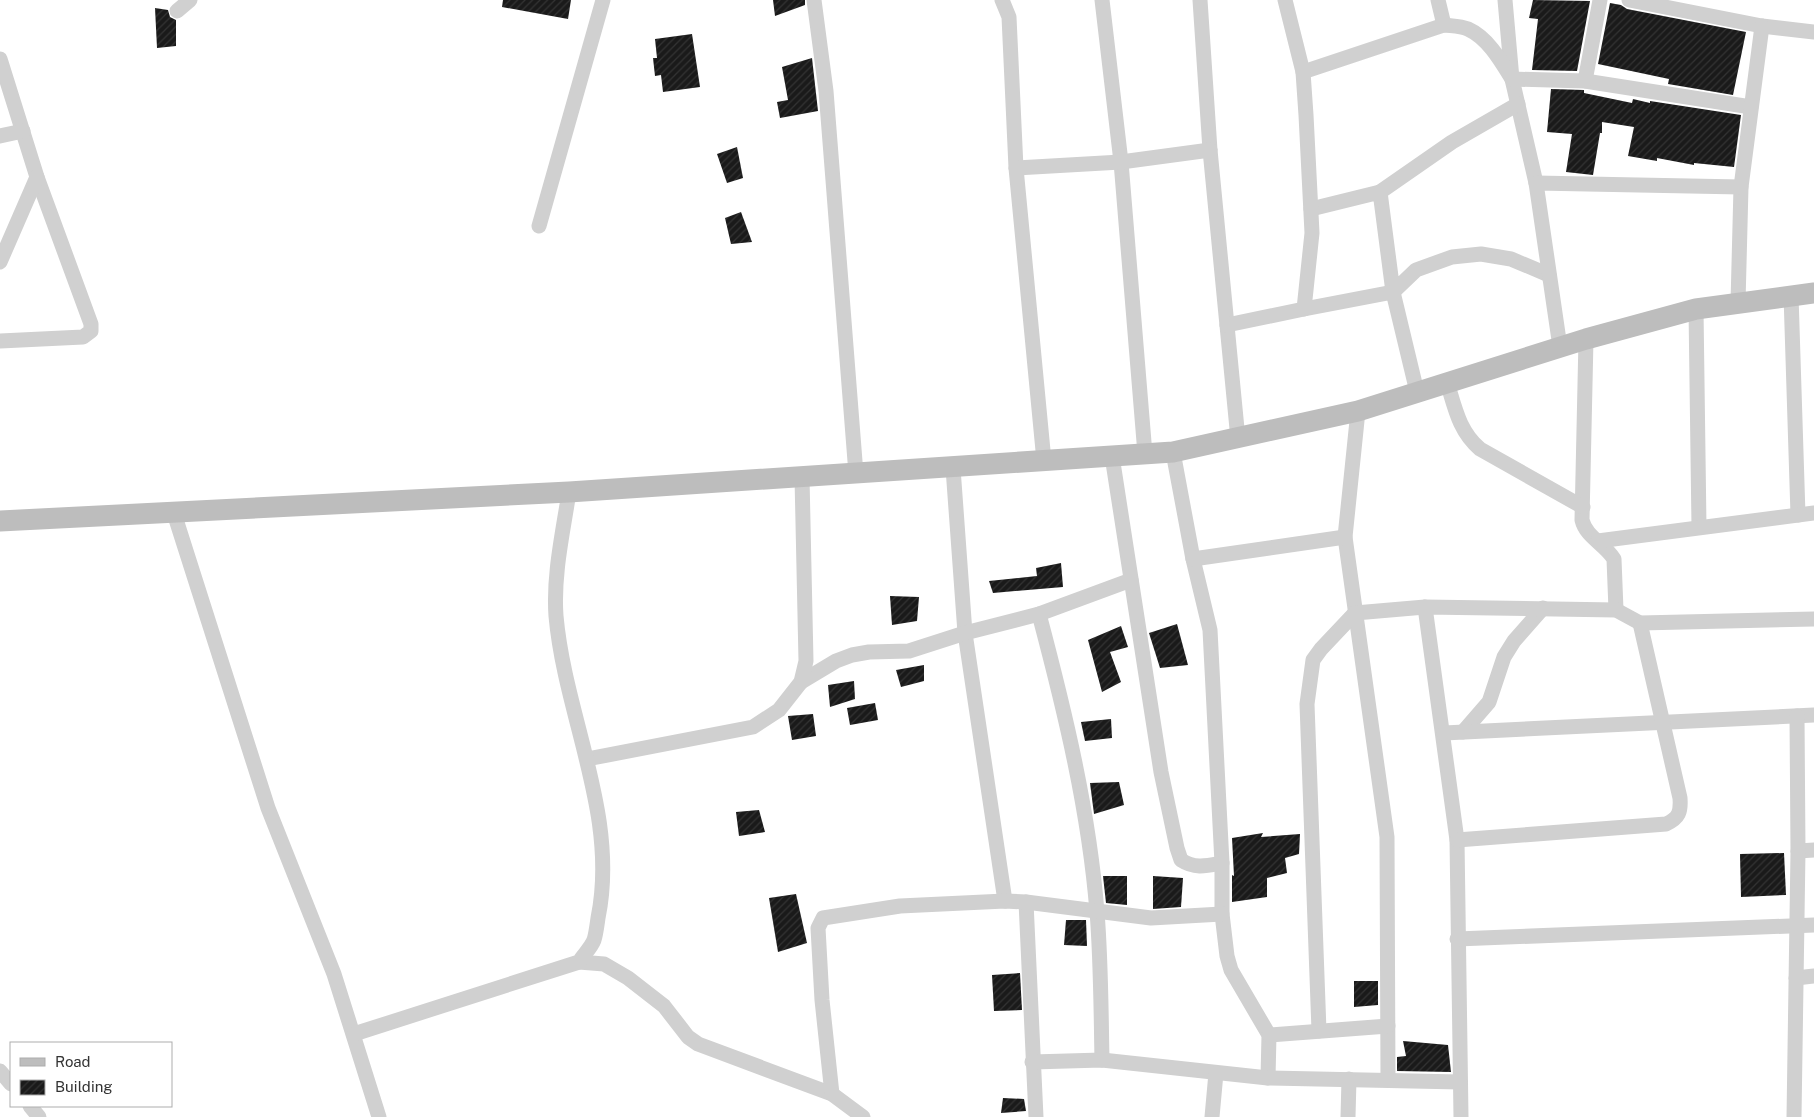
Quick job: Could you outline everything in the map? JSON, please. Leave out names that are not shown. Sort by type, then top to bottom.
[{"type":"street","points":[[176,12],[190,0]]},
{"type":"street","points":[[539,226],[603,0]]},
{"type":"street","points":[[814,0],[826,91],[856,474]]},
{"type":"street","points":[[1002,0],[1009,17],[1016,168],[1044,461]]},
{"type":"street","points":[[1102,0],[1121,162],[1145,454]]},
{"type":"street","points":[[1200,0],[1210,150],[1238,439]]},
{"type":"street","points":[[1285,0],[1303,72],[1312,234],[1304,309]]},
{"type":"street","points":[[1438,0],[1444,25]]},
{"type":"street","points":[[1505,0],[1512,79],[1536,184],[1560,347]]},
{"type":"street","points":[[1585,81],[1600,0]]},
{"type":"street","points":[[1629,0],[1762,26],[1814,32]]},
{"type":"street","points":[[1303,72],[1444,25],[1467,29],[1482,39],[1497,55],[1512,79]]},
{"type":"street","points":[[1738,303],[1741,187],[1762,26]]},
{"type":"street","points":[[0,59],[37,177],[90,320],[91,331],[83,337],[0,341]]},
{"type":"street","points":[[1512,79],[1585,81],[1751,108]]},
{"type":"street","points":[[1311,209],[1380,192],[1452,142],[1518,104]]},
{"type":"street","points":[[0,136],[22,131]]},
{"type":"street","points":[[1016,168],[1121,162],[1210,150]]},
{"type":"street","points":[[0,262],[37,177]]},
{"type":"street","points":[[1536,184],[1741,187]]},
{"type":"street","points":[[1380,192],[1393,292],[1417,392]]},
{"type":"street","points":[[1226,324],[1393,292],[1416,270],[1452,257],[1481,254],[1510,259],[1549,275]]},
{"type":"street","points":[[0,521],[173,510],[569,492],[1173,452],[1358,411],[1586,339],[1696,309],[1814,293]]},
{"type":"street","points":[[1790,295],[1798,515]]},
{"type":"street","points":[[1696,309],[1699,526]]},
{"type":"street","points":[[1586,339],[1582,520],[1584,529],[1614,559],[1616,610]]},
{"type":"street","points":[[1447,382],[1462,429],[1469,440],[1480,449],[1583,507]]},
{"type":"street","points":[[1358,411],[1345,537],[1387,837],[1388,1080]]},
{"type":"street","points":[[1173,452],[1193,558],[1210,630],[1222,863],[1222,914],[1227,956],[1231,970],[1269,1036],[1268,1078]]},
{"type":"street","points":[[1112,456],[1161,772],[1181,860],[1189,865],[1201,867],[1222,863]]},
{"type":"street","points":[[953,468],[965,633],[1005,901]]},
{"type":"street","points":[[587,759],[754,727],[779,710],[800,682],[806,661],[802,477]]},
{"type":"street","points":[[569,492],[557,576],[556,616],[569,686],[587,759],[600,834],[603,865],[602,898],[594,941],[578,962]]},
{"type":"street","points":[[173,510],[268,808],[334,974],[379,1117]]},
{"type":"street","points":[[1598,541],[1699,526],[1814,513]]},
{"type":"street","points":[[1193,558],[1345,537]]},
{"type":"street","points":[[800,682],[836,661],[852,655],[868,652],[909,651],[965,633],[1039,614],[1131,580]]},
{"type":"street","points":[[1425,607],[1444,733],[1457,840],[1461,1117]]},
{"type":"street","points":[[1319,1031],[1308,697],[1313,660],[1355,613],[1425,607],[1543,608],[1616,610],[1640,623],[1814,619]]},
{"type":"street","points":[[1463,732],[1489,702],[1504,657],[1514,641],[1543,608]]},
{"type":"street","points":[[1039,614],[1064,709],[1084,815],[1097,912],[1102,1060]]},
{"type":"street","points":[[1457,840],[1666,824],[1676,819],[1680,810],[1680,798],[1640,623]]},
{"type":"street","points":[[1444,733],[1814,715]]},
{"type":"street","points":[[1794,1117],[1798,926],[1796,716]]},
{"type":"street","points":[[1798,851],[1814,850]]},
{"type":"street","points":[[832,1094],[822,1000],[818,928],[820,920],[900,906],[1005,901],[1151,918],[1222,914]]},
{"type":"street","points":[[1026,902],[1036,1117]]},
{"type":"street","points":[[1457,939],[1814,925]]},
{"type":"street","points":[[594,941],[604,964]]},
{"type":"street","points":[[354,1034],[578,962],[604,964],[648,992],[664,1006],[688,1037],[698,1044],[832,1094],[863,1117]]},
{"type":"street","points":[[1796,978],[1814,976]]},
{"type":"street","points":[[1269,1036],[1388,1026]]},
{"type":"street","points":[[1032,1062],[1102,1060],[1268,1078],[1460,1082]]},
{"type":"street","points":[[0,1071],[10,1083]]},
{"type":"street","points":[[1212,1117],[1216,1073]]},
{"type":"street","points":[[1348,1117],[1349,1079]]},
{"type":"street","points":[[31,1107],[39,1117]]},
{"type":"building","points":[[503,0],[571,0],[568,19],[502,7]]},
{"type":"building","points":[[773,0],[805,0],[805,5],[775,16]]},
{"type":"building","points":[[1533,0],[1590,1],[1577,71],[1532,70],[1538,19],[1529,18]]},
{"type":"building","points":[[1610,3],[1621,5],[1627,9],[1746,32],[1733,95],[1668,84],[1669,79],[1598,64]]},
{"type":"building","points":[[155,8],[168,10],[170,17],[176,20],[176,46],[157,48]]},
{"type":"building","points":[[692,34],[700,87],[663,92],[661,75],[655,76],[653,58],[657,58],[655,39]]},
{"type":"building","points":[[812,58],[818,111],[780,118],[777,102],[788,100],[782,67]]},
{"type":"building","points":[[1551,89],[1584,90],[1584,93],[1632,103],[1633,99],[1741,115],[1734,167],[1694,163],[1694,165],[1657,158],[1657,161],[1628,156],[1634,127],[1602,122],[1602,133],[1600,133],[1593,175],[1566,172],[1572,134],[1547,132]]},
{"type":"building","points":[[737,147],[743,178],[727,183],[717,154]]},
{"type":"building","points":[[741,212],[752,242],[731,244],[725,218]]},
{"type":"building","points":[[1061,563],[1063,587],[993,593],[989,581],[1037,576],[1036,568]]},
{"type":"building","points":[[890,596],[919,597],[917,621],[892,625]]},
{"type":"building","points":[[1177,624],[1188,665],[1160,668],[1149,633]]},
{"type":"building","points":[[1121,626],[1128,647],[1110,652],[1121,682],[1102,692],[1088,640]]},
{"type":"building","points":[[924,665],[924,681],[901,687],[896,670]]},
{"type":"building","points":[[854,681],[855,699],[830,707],[828,685]]},
{"type":"building","points":[[875,703],[878,720],[850,725],[847,708]]},
{"type":"building","points":[[813,714],[816,736],[792,740],[788,716]]},
{"type":"building","points":[[1111,719],[1112,738],[1085,741],[1081,722]]},
{"type":"building","points":[[1119,782],[1124,805],[1094,814],[1090,783]]},
{"type":"building","points":[[759,810],[765,832],[739,836],[736,812]]},
{"type":"building","points":[[1263,833],[1261,837],[1300,834],[1299,854],[1285,858],[1287,873],[1267,878],[1267,897],[1232,902],[1232,875],[1234,876],[1232,838]]},
{"type":"building","points":[[1784,853],[1786,895],[1741,897],[1740,854]]},
{"type":"building","points":[[1103,876],[1127,876],[1127,905],[1106,903]]},
{"type":"building","points":[[1153,876],[1183,878],[1181,907],[1153,909]]},
{"type":"building","points":[[796,894],[807,943],[778,952],[769,898]]},
{"type":"building","points":[[1066,920],[1086,920],[1087,946],[1064,945]]},
{"type":"building","points":[[1020,973],[1022,1010],[994,1011],[992,975]]},
{"type":"building","points":[[1354,981],[1378,981],[1378,1005],[1354,1007]]},
{"type":"building","points":[[1403,1041],[1448,1045],[1451,1072],[1397,1071],[1397,1057],[1406,1056]]},
{"type":"building","points":[[1003,1098],[1024,1099],[1026,1111],[1001,1113]]}]
